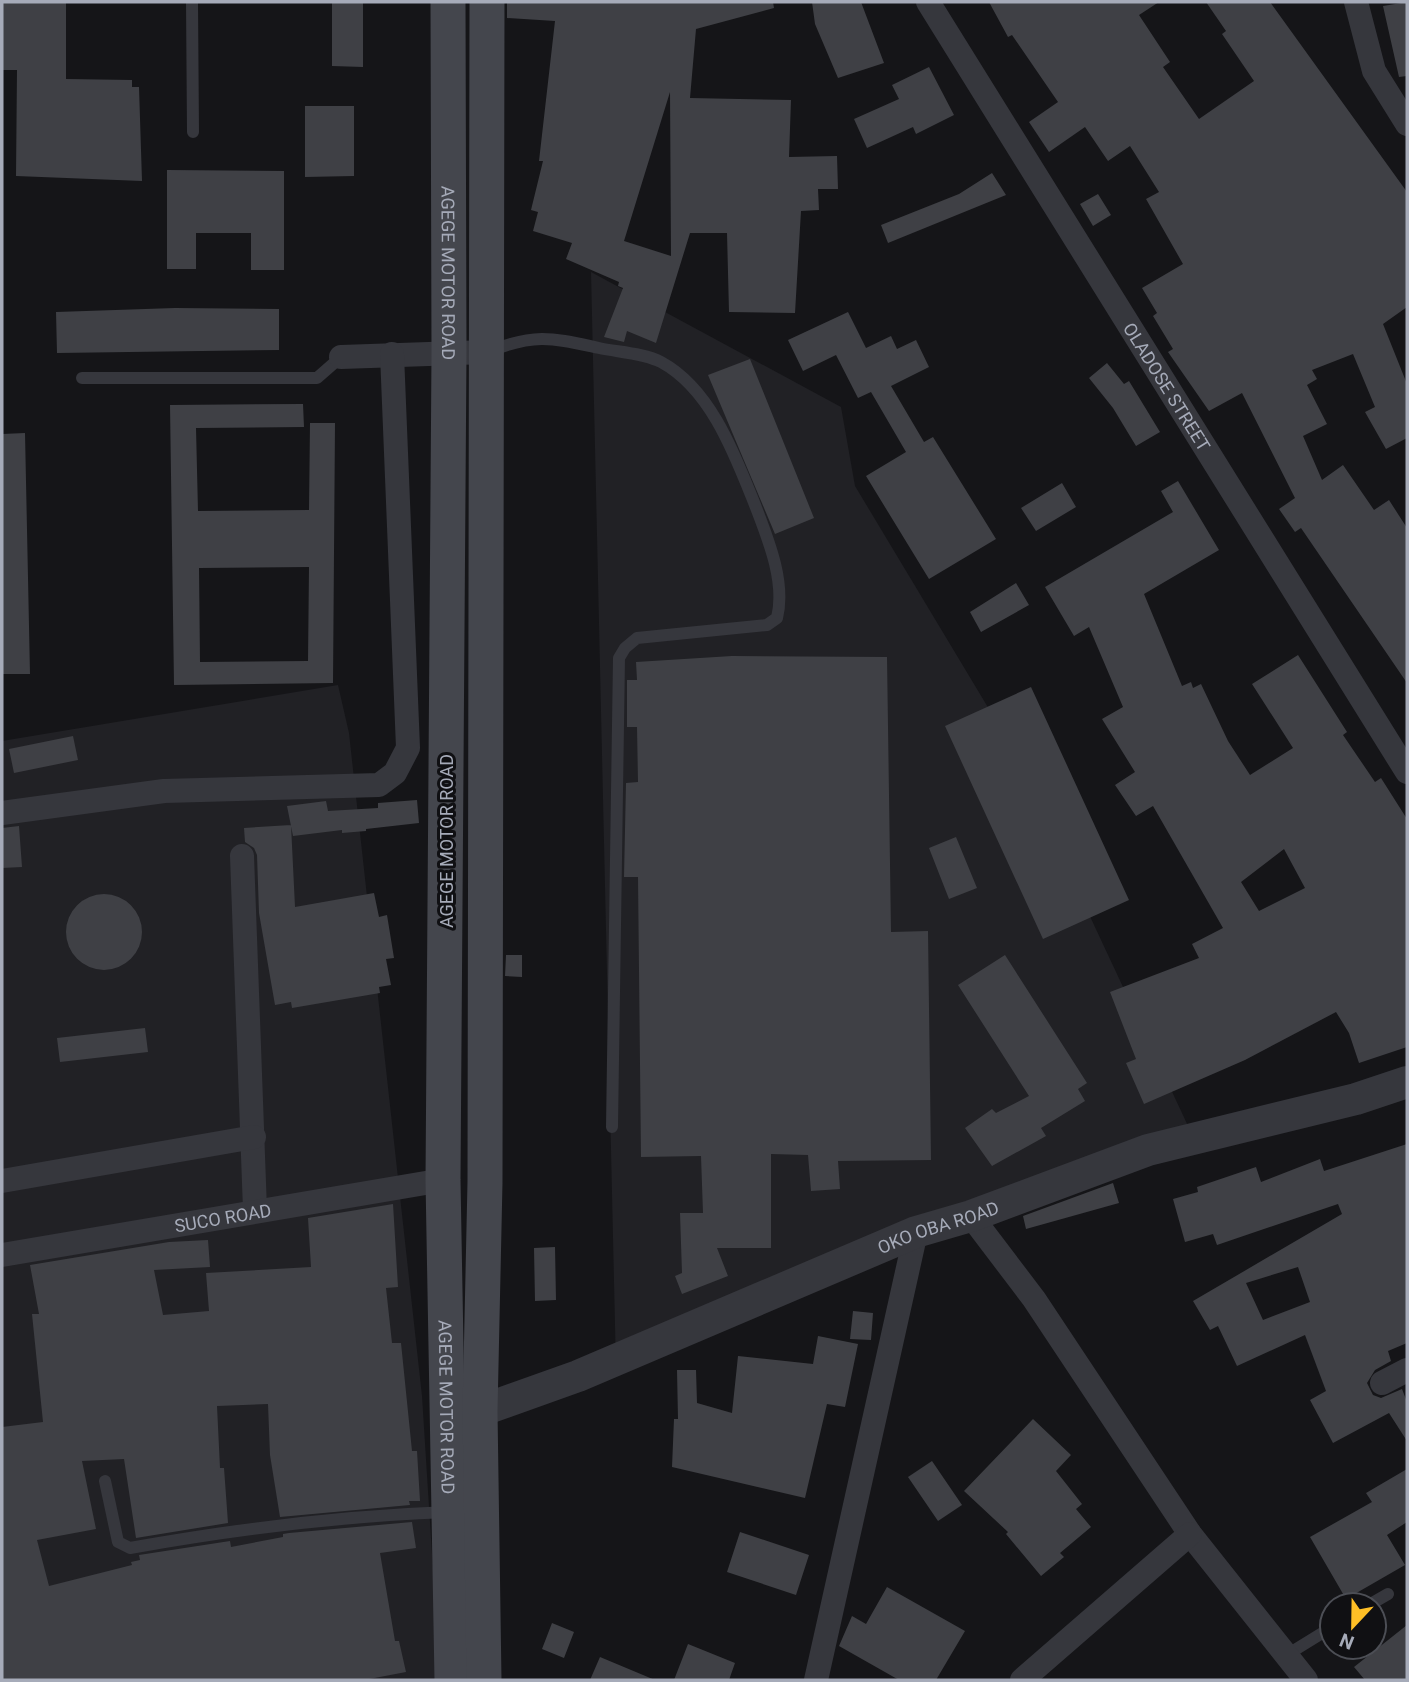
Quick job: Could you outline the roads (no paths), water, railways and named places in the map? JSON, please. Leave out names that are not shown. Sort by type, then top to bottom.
[{"type":"main road","name":"AGEGE MOTOR ROAD","points":[[448,2],[449,353],[443,1180],[448,1511],[452,1550],[452,1680]]},
{"type":"main road","name":"AGEGE MOTOR ROAD","points":[[484,1680],[480,1411],[485,1168],[487,2]]},
{"type":"street","name":"OLADOSE STREET","points":[[928,2],[1407,772]]},
{"type":"street","points":[[1356,2],[1374,71],[1407,124]]},
{"type":"street","points":[[341,357],[487,352]]},
{"type":"street","points":[[2,813],[164,791],[379,785],[395,773],[408,748],[392,354]]},
{"type":"street","points":[[242,856],[255,1210]]},
{"type":"street","name":"OKO OBA ROAD","points":[[480,1411],[578,1376],[916,1232],[971,1216],[1148,1150],[1356,1099],[1407,1082]]},
{"type":"street","points":[[2,1181],[254,1137]]},
{"type":"street","name":"SUCO ROAD","points":[[2,1255],[443,1180]]},
{"type":"street","points":[[971,1216],[1034,1299],[1191,1534],[1306,1680]]},
{"type":"street","points":[[816,1680],[916,1232]]},
{"type":"street","points":[[1381,1383],[1407,1370]]},
{"type":"street","points":[[1022,1680],[1191,1534]]},
{"type":"lane","points":[[192,2],[193,132]]},
{"type":"lane","points":[[487,352],[518,340],[542,337],[659,361],[698,391],[738,463],[770,542],[781,602],[777,618],[767,625],[637,638],[625,648],[619,658],[612,1127]]},
{"type":"lane","points":[[82,378],[317,378],[341,357]]},
{"type":"lane","points":[[105,1481],[118,1542],[130,1548],[233,1529],[314,1520],[448,1511]]},
{"type":"lane","points":[[1285,1656],[1318,1636]]}]
